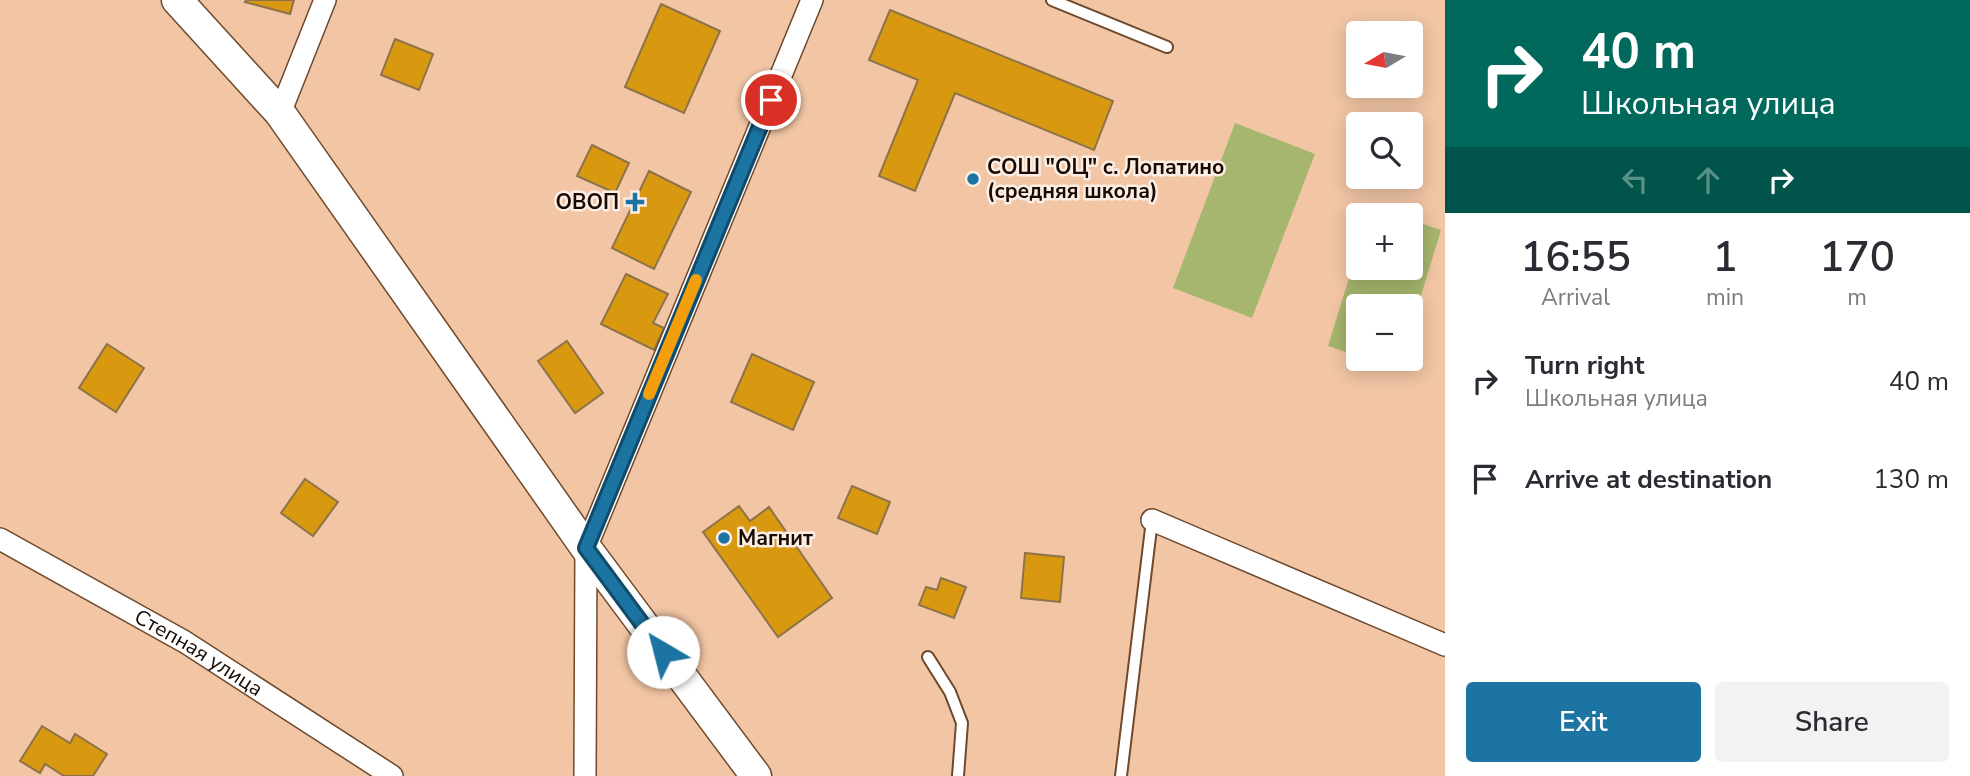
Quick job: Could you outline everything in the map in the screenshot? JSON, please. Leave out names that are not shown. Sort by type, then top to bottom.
[{"type":"street","points":[[177,0],[280,113],[586,548],[755,776]]},
{"type":"street","points":[[280,113],[325,0]]},
{"type":"street","points":[[585,776],[586,548],[811,0]]},
{"type":"street","points":[[1152,520],[1445,645]]},
{"type":"street","name":"Степная улица","points":[[0,539],[185,642],[392,776]]},
{"type":"lane","points":[[1052,0],[1167,47]]},
{"type":"lane","points":[[1121,776],[1152,520]]},
{"type":"lane","points":[[928,657],[950,692],[962,723],[958,776]]},
{"type":"green space","points":[[1235,123],[1315,154],[1252,318],[1173,288]]},
{"type":"green space","points":[[1423,224],[1441,230],[1421,294],[1346,294],[1346,352],[1328,346],[1348,280],[1423,280]]},
{"type":"building","points":[[294,0],[290,14],[245,2]]},
{"type":"building","points":[[661,4],[720,31],[684,113],[625,87]]},
{"type":"building","points":[[890,10],[1113,101],[1094,150],[955,93],[915,191],[879,176],[918,80],[869,60]]},
{"type":"building","points":[[395,39],[433,54],[419,90],[381,75]]},
{"type":"building","points":[[592,145],[629,163],[615,193],[577,176]]},
{"type":"building","points":[[649,171],[691,192],[654,269],[612,248]]},
{"type":"building","points":[[626,274],[668,294],[653,323],[664,328],[654,350],[601,324]]},
{"type":"building","points":[[567,341],[603,393],[575,413],[538,361]]},
{"type":"building","points":[[107,344],[144,368],[116,412],[79,388]]},
{"type":"building","points":[[752,354],[814,382],[793,430],[731,402]]},
{"type":"building","points":[[305,479],[338,502],[313,536],[281,513]]},
{"type":"building","points":[[852,486],[890,502],[877,534],[838,518]]},
{"type":"building","points":[[739,506],[750,521],[769,507],[832,598],[778,637],[703,532]]},
{"type":"building","points":[[1025,553],[1064,557],[1060,602],[1021,598]]},
{"type":"building","points":[[941,578],[966,587],[954,618],[919,605],[926,587],[937,590]]},
{"type":"building","points":[[42,726],[70,743],[75,734],[107,754],[93,776],[64,776],[45,764],[40,773],[20,761]]},
{"type":"slow traffic","points":[[649,394],[696,280]]},
{"type":"place","name":"СОШ \"ОЦ\" с. Лопатино (средняя школа)","points":[[973,179]]},
{"type":"place","name":"ОВОП","points":[[635,202]]},
{"type":"place","name":"Магнит","points":[[724,538]]},
{"type":"route","points":[[663,652],[586,548],[771,100]]}]
